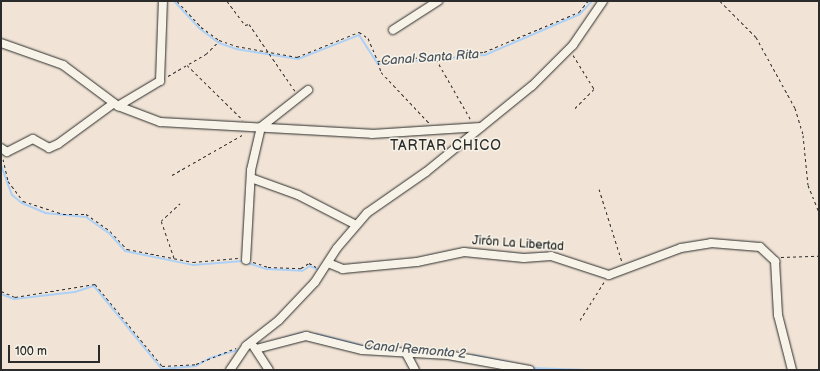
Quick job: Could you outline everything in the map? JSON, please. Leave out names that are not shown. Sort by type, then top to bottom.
[{"type":"street","points":[[2,149],[7,152],[33,139],[49,148],[58,144],[116,104],[160,81],[163,1]]},
{"type":"street","points":[[393,30],[438,1]]},
{"type":"street","points":[[230,370],[251,346],[279,320],[326,267],[356,225],[478,127],[569,50],[603,1]]},
{"type":"street","points":[[1,43],[63,65],[116,104],[160,122],[372,134],[437,131],[478,127]]},
{"type":"street","points":[[246,260],[251,178],[261,127],[308,90]]},
{"type":"street","points":[[251,178],[298,195],[356,225]]},
{"type":"street","points":[[609,275],[625,270],[655,256],[710,243],[760,247],[772,257],[778,315],[792,370]]},
{"type":"street","name":"Jirón La Libertad","points":[[326,267],[343,269],[417,262],[464,252],[524,258],[551,256],[609,275]]},
{"type":"street","points":[[251,346],[306,336],[362,350],[448,355],[530,370]]},
{"type":"street","points":[[251,346],[269,370]]},
{"type":"street","points":[[406,353],[415,370]]},
{"type":"path","points":[[177,1],[219,40],[297,56],[359,32],[368,38],[378,61],[380,72],[437,131]]},
{"type":"path","points":[[227,1],[268,51],[299,97]]},
{"type":"path","points":[[378,61],[435,58],[484,52],[579,12],[588,1]]},
{"type":"path","points":[[720,1],[756,37],[795,108],[803,135],[808,185],[819,212]]},
{"type":"path","points":[[160,81],[187,65],[219,40]]},
{"type":"path","points":[[569,50],[594,89],[574,109]]},
{"type":"path","points":[[435,58],[478,127]]},
{"type":"path","points":[[172,175],[245,134],[250,127],[187,65]]},
{"type":"path","points":[[2,149],[8,182],[23,201],[63,214],[86,214],[110,231],[127,249],[193,262],[246,260],[268,267],[301,268],[310,263],[326,267]]},
{"type":"path","points":[[599,189],[625,270]]},
{"type":"path","points":[[174,258],[161,221],[180,203]]},
{"type":"path","points":[[772,257],[819,256]]},
{"type":"path","points":[[580,320],[609,275]]},
{"type":"path","points":[[1,291],[15,297],[95,284],[162,366],[196,364],[209,356],[251,346]]},
{"type":"waterway","name":"Canal Santa Rita","points":[[174,1],[199,28],[219,43],[236,49],[298,59],[359,35],[378,64],[485,55],[580,14],[592,1]]},
{"type":"waterway","points":[[1,165],[12,195],[22,203],[45,213],[86,217],[109,233],[125,251],[193,265],[243,261]]},
{"type":"waterway","points":[[248,263],[267,269],[302,271],[310,266],[319,270]]},
{"type":"waterway","name":"Canal Remonta 2","points":[[1,294],[14,299],[75,292],[94,286],[162,369],[196,366],[210,358],[242,349]]},
{"type":"waterway","name":"Canal Remonta 2","points":[[285,338],[301,333]]},
{"type":"waterway","name":"Canal Remonta 2","points":[[316,334],[360,345]]},
{"type":"waterway","name":"Canal Remonta 2","points":[[406,349],[419,350]]},
{"type":"waterway","name":"Canal Remonta 2","points":[[473,355],[525,366]]},
{"type":"waterway","name":"Canal Remonta 2","points":[[531,368],[588,370]]},
{"type":"district","name":"TARTAR CHICO","points":[[446,146]]}]
